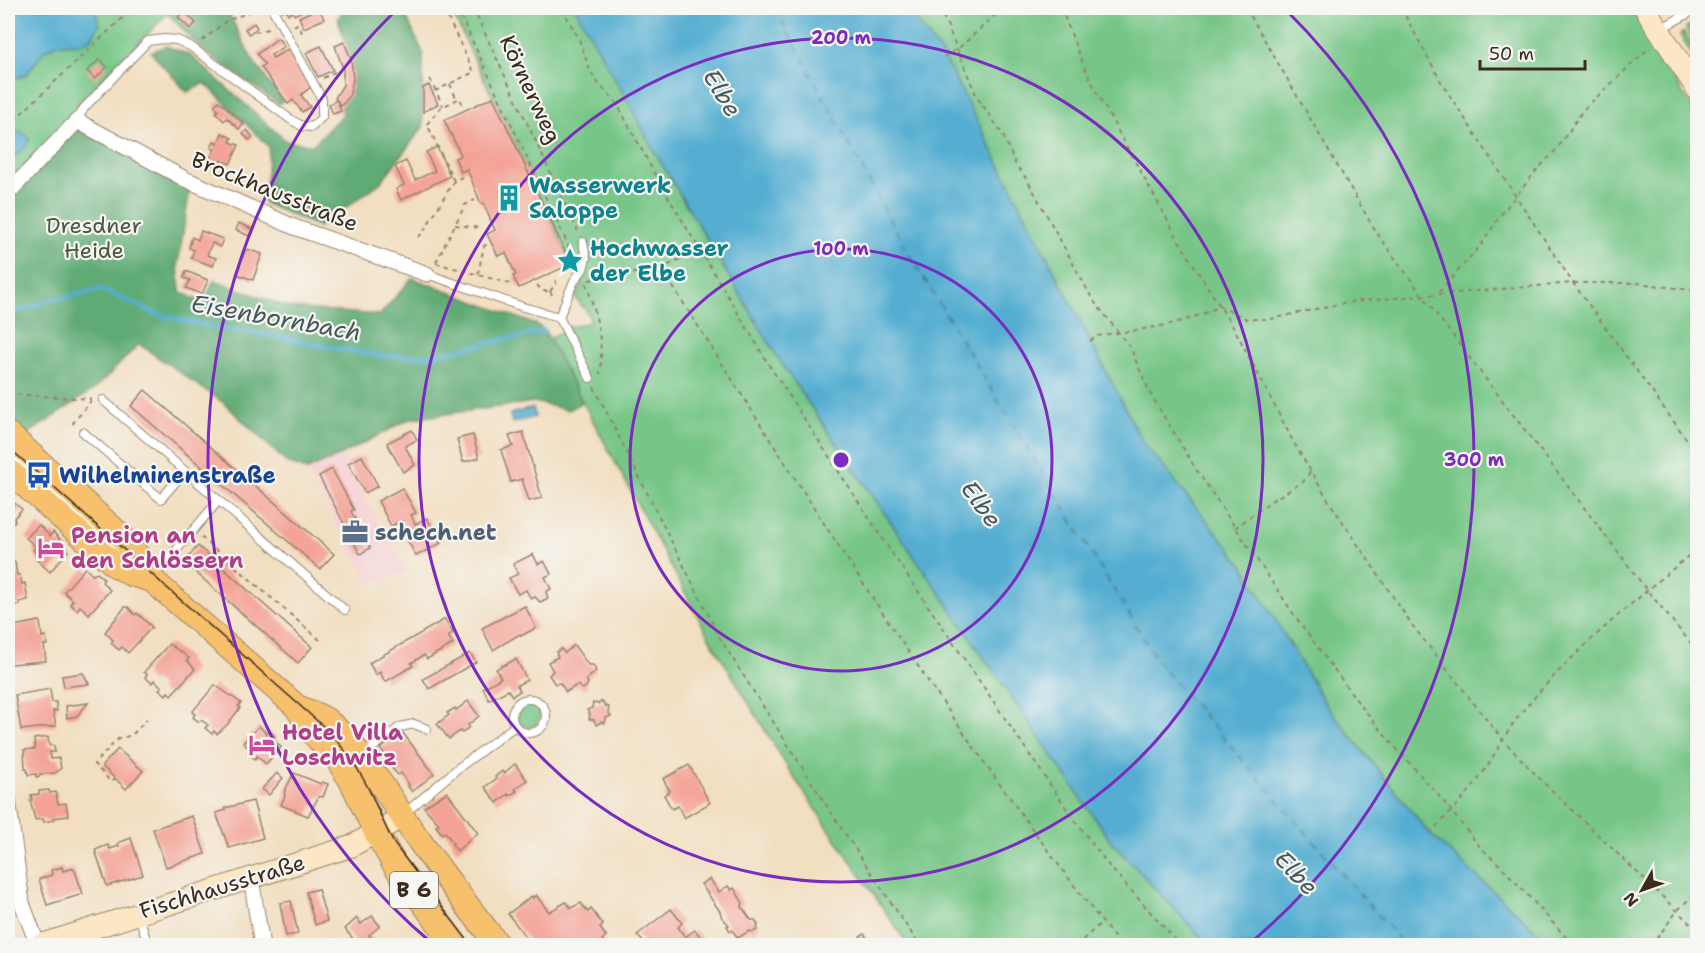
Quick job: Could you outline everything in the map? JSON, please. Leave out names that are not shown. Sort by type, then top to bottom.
[{"type":"main road","points":[[1645,8],[1656,36],[1698,92]]},
{"type":"main road","name":"B 6","points":[[8,434],[121,536],[141,558],[152,580],[297,707],[311,731],[337,759],[387,826],[499,945]]},
{"type":"main road","name":"B 6","points":[[8,470],[115,565],[130,574],[152,580]]},
{"type":"main road","name":"B 6","points":[[297,707],[325,718],[386,789],[387,826],[396,867],[456,945]]},
{"type":"main road","name":"Fischhausstraße","points":[[38,945],[352,846],[387,826]]},
{"type":"street","points":[[8,193],[77,121]]},
{"type":"street","name":"Brockhausstraße","points":[[77,121],[185,179],[294,227],[428,274]]},
{"type":"street","points":[[8,799],[22,903],[38,945]]},
{"type":"street","points":[[251,878],[262,945]]},
{"type":"lane","points":[[77,121],[84,108],[148,41],[164,39],[177,40],[193,48],[290,119],[302,126],[312,127],[322,117],[322,99],[283,24],[272,8]]},
{"type":"lane","points":[[1656,36],[1698,8]]},
{"type":"lane","points":[[583,242],[586,258],[559,317],[590,378]]},
{"type":"lane","name":"Brockhausstraße","points":[[428,274],[559,317]]},
{"type":"lane","points":[[103,400],[345,610]]},
{"type":"lane","points":[[83,432],[161,500],[185,471]]},
{"type":"lane","points":[[8,452],[152,580],[162,565],[219,500]]},
{"type":"lane","points":[[532,700],[542,706],[545,721],[539,730],[524,732],[515,726],[512,715],[516,705],[521,701],[532,700]]},
{"type":"lane","points":[[360,757],[400,728],[414,724],[427,729]]},
{"type":"lane","points":[[467,945],[403,862],[387,826],[457,768],[515,726]]},
{"type":"lane","points":[[138,912],[148,945]]},
{"type":"path","points":[[8,126],[133,8]]},
{"type":"path","points":[[193,48],[226,21],[259,8]]},
{"type":"path","points":[[435,90],[474,72],[443,8]]},
{"type":"path","points":[[456,8],[580,272]]},
{"type":"path","name":"Körnerweg","points":[[473,8],[583,242]]},
{"type":"path","points":[[562,8],[579,39],[590,71],[616,102],[662,187],[769,366],[894,556],[1108,866],[1180,945]]},
{"type":"path","points":[[938,8],[976,97],[1002,133],[1016,165],[1028,181],[1070,254],[1093,300],[1130,347],[1162,414],[1235,528],[1361,706],[1480,847],[1502,867],[1574,945]]},
{"type":"path","points":[[944,57],[957,49],[1003,8]]},
{"type":"path","points":[[1061,8],[1098,95],[1182,246],[1220,306],[1311,471],[1412,625],[1502,739],[1538,777],[1698,931]]},
{"type":"path","points":[[1246,8],[1376,232],[1647,590],[1698,652]]},
{"type":"path","points":[[1401,8],[1444,87],[1573,283],[1698,455]]},
{"type":"path","points":[[255,32],[283,24]]},
{"type":"path","points":[[294,26],[297,24],[303,34]]},
{"type":"path","points":[[1439,293],[1481,245],[1516,196],[1557,149],[1583,110],[1656,36]]},
{"type":"path","points":[[315,83],[339,70]]},
{"type":"path","points":[[430,79],[443,106]]},
{"type":"path","points":[[450,84],[457,100]]},
{"type":"path","points":[[453,181],[427,124],[443,106],[460,98],[462,104]]},
{"type":"path","points":[[16,118],[16,132]]},
{"type":"path","points":[[446,165],[451,162]]},
{"type":"path","points":[[418,237],[422,234],[453,181],[465,176]]},
{"type":"path","points":[[475,200],[465,205],[436,263],[511,284],[514,282]]},
{"type":"path","points":[[455,225],[481,228]]},
{"type":"path","points":[[478,274],[484,246],[488,244]]},
{"type":"path","points":[[600,374],[602,364],[596,312],[585,281],[663,270],[699,248]]},
{"type":"path","points":[[663,270],[886,619],[1048,850],[1121,945]]},
{"type":"path","points":[[537,285],[542,291],[550,291],[556,284],[555,277]]},
{"type":"path","points":[[1220,306],[1247,320],[1271,319],[1348,302],[1421,294],[1573,283],[1637,283],[1698,291]]},
{"type":"path","points":[[550,291],[554,297]]},
{"type":"path","points":[[1090,341],[1097,336],[1176,324],[1220,306]]},
{"type":"path","points":[[590,378],[722,642],[836,820],[920,945]]},
{"type":"path","points":[[597,392],[599,384]]},
{"type":"path","points":[[8,394],[93,399],[73,423],[83,432]]},
{"type":"path","points":[[1235,528],[1271,501],[1303,482],[1311,471]]},
{"type":"path","points":[[199,536],[320,640]]},
{"type":"path","points":[[1429,833],[1451,813],[1485,769],[1502,739],[1526,707],[1571,659],[1647,590],[1698,548]]},
{"type":"path","points":[[115,778],[111,782],[94,764],[118,740],[132,735],[147,719]]},
{"type":"path","points":[[1651,945],[1677,911],[1698,890]]},
{"type":"path","points":[[1076,945],[1102,922]]},
{"type":"shaded area","points":[[341,455],[407,572],[370,584],[307,470]]},
{"type":"green space","points":[[8,8],[173,8],[77,105],[71,121],[8,185]]},
{"type":"green space","points":[[173,8],[226,8],[252,59],[282,101],[279,104],[206,53],[167,13]]},
{"type":"green space","points":[[343,8],[402,8],[423,53],[423,127],[380,183],[319,227],[264,203],[269,147],[205,83],[187,92],[151,52],[166,46],[190,55],[286,141],[313,145],[343,114],[341,106],[349,96],[352,86],[352,63],[338,18]]},
{"type":"green space","points":[[450,8],[575,8],[651,146],[783,366],[1110,840],[1208,945],[908,945],[791,773],[710,639],[549,339],[569,327],[590,322],[588,313],[575,296],[582,285]]},
{"type":"green space","points":[[907,8],[1631,8],[1697,116],[1697,945],[1552,945],[1429,833],[1326,705],[1242,564],[1142,441],[944,57]]},
{"type":"green space","points":[[1697,21],[1697,46],[1686,28]]},
{"type":"green space","points":[[1684,32],[1697,53],[1697,63],[1680,35]]},
{"type":"green space","name":"Dresdner Heide","points":[[78,129],[190,188],[178,264],[180,292],[204,303],[214,280],[290,308],[380,315],[412,278],[537,325],[545,331],[582,402],[568,410],[534,402],[409,419],[307,470],[287,463],[225,404],[139,344],[96,388],[22,438],[8,425],[8,201]]},
{"type":"green space","points":[[529,705],[537,708],[540,716],[537,724],[529,727],[521,724],[518,716],[521,708]]},
{"type":"water","points":[[8,8],[94,8],[100,24],[91,39],[83,43],[58,44],[45,50],[26,75],[8,83]]},
{"type":"water","name":"Elbe","points":[[575,8],[907,8],[944,57],[1142,441],[1242,564],[1326,705],[1429,833],[1552,945],[1208,945],[1110,840],[783,366],[651,146]]},
{"type":"water","points":[[21,131],[30,139],[25,148],[8,162],[8,136]]},
{"type":"water","points":[[533,408],[535,417],[512,423],[510,414]]},
{"type":"building","points":[[281,8],[309,8],[294,15],[293,12],[288,14],[286,9],[282,11]]},
{"type":"building","points":[[319,8],[324,19],[304,28],[299,17]]},
{"type":"building","points":[[184,11],[196,23],[190,29],[178,17]]},
{"type":"building","points":[[254,23],[257,28],[249,34],[245,29]]},
{"type":"building","points":[[278,38],[284,46],[271,55],[273,58],[290,48],[312,86],[301,95],[310,107],[302,112],[293,100],[288,104],[261,67],[265,65],[257,54]]},
{"type":"building","points":[[344,42],[351,59],[353,79],[349,97],[341,106],[335,98],[343,85],[343,69],[335,46]]},
{"type":"building","points":[[321,46],[333,70],[318,77],[306,53]]},
{"type":"building","points":[[100,59],[107,67],[95,79],[87,71]]},
{"type":"building","points":[[429,85],[438,104],[423,112],[423,88]]},
{"type":"building","name":"Wasserwerk Saloppe","points":[[493,97],[571,264],[519,288],[506,253],[498,256],[487,234],[495,230],[483,203],[481,204],[467,169],[461,172],[455,158],[461,155],[444,120]]},
{"type":"building","points":[[337,100],[341,111],[333,114],[329,104]]},
{"type":"building","points":[[219,101],[244,124],[239,129],[227,118],[224,121],[216,113],[218,110],[214,106]]},
{"type":"building","points":[[247,130],[253,137],[249,140],[243,134]]},
{"type":"building","points":[[222,133],[232,138],[230,142],[239,145],[230,164],[221,160],[217,167],[208,163],[215,149],[211,148],[214,141],[218,143]]},
{"type":"building","points":[[437,147],[450,176],[401,200],[396,189],[404,185],[395,166],[406,161],[415,180],[435,171],[426,152]]},
{"type":"building","points":[[239,223],[252,229],[249,236],[236,230]]},
{"type":"building","points":[[201,231],[223,239],[220,247],[212,243],[207,255],[216,258],[213,266],[191,258],[194,250],[189,248],[192,237],[198,240]]},
{"type":"building","points":[[246,249],[262,254],[253,280],[237,274]]},
{"type":"building","points":[[186,271],[208,280],[202,294],[186,288],[190,280],[184,278]]},
{"type":"building","points":[[145,390],[334,554],[320,569],[131,406]]},
{"type":"building","points":[[412,430],[417,440],[405,446],[415,465],[403,472],[387,443]]},
{"type":"building","points":[[523,432],[542,498],[529,501],[522,479],[511,482],[501,450],[513,446],[509,436]]},
{"type":"building","points":[[473,435],[479,458],[463,462],[457,439]]},
{"type":"building","points":[[362,456],[378,486],[365,493],[348,463]]},
{"type":"building","points":[[332,469],[354,510],[351,511],[370,548],[360,554],[319,476]]},
{"type":"building","points":[[402,488],[416,513],[411,515],[415,524],[427,518],[441,543],[416,556],[402,530],[406,528],[402,521],[391,526],[378,501]]},
{"type":"building","points":[[8,498],[22,509],[14,518],[15,521],[8,526]]},
{"type":"building","name":"Pension an den Schlössern","points":[[39,525],[50,536],[53,532],[60,539],[57,542],[67,547],[68,551],[50,572],[36,559],[38,557],[33,550],[36,547],[26,538]]},
{"type":"building","points":[[198,546],[312,647],[298,663],[184,562]]},
{"type":"building","points":[[533,554],[538,564],[544,561],[551,574],[545,577],[551,589],[546,592],[548,598],[540,602],[535,597],[531,599],[526,590],[518,594],[509,578],[518,574],[513,564]]},
{"type":"building","points":[[15,562],[17,575],[20,575],[22,584],[25,583],[28,600],[19,602],[20,605],[9,606],[8,563]]},
{"type":"building","points":[[85,568],[93,575],[97,573],[104,579],[102,582],[110,590],[89,614],[80,606],[77,610],[70,604],[73,600],[64,592]]},
{"type":"building","points":[[525,606],[536,628],[521,636],[520,634],[493,650],[482,628]]},
{"type":"building","points":[[125,607],[128,607],[135,615],[137,613],[152,627],[128,653],[122,647],[119,650],[111,643],[113,640],[105,632]]},
{"type":"building","points":[[445,619],[453,633],[448,636],[453,644],[427,659],[424,655],[411,663],[413,666],[385,682],[380,672],[376,675],[369,663]]},
{"type":"building","points":[[40,621],[42,637],[46,636],[47,645],[44,645],[46,661],[11,664],[8,627]]},
{"type":"building","points":[[169,644],[189,658],[187,660],[195,669],[171,695],[168,692],[166,695],[159,689],[162,687],[154,680],[152,683],[145,677],[147,674],[144,672]]},
{"type":"building","points":[[574,645],[588,665],[593,665],[596,671],[586,680],[588,683],[586,687],[582,689],[577,685],[566,692],[560,683],[555,684],[549,675],[553,671],[548,662],[558,657],[556,652],[561,649],[565,653]]},
{"type":"building","points":[[470,653],[476,662],[429,689],[423,679]]},
{"type":"building","points":[[516,659],[527,680],[517,685],[520,691],[512,696],[508,690],[489,700],[483,688],[501,678],[496,669]]},
{"type":"building","points":[[83,673],[89,684],[64,687],[62,676]]},
{"type":"building","points":[[215,685],[241,703],[238,706],[240,708],[227,725],[217,734],[214,731],[212,734],[205,728],[208,725],[201,720],[199,722],[193,717],[195,714],[192,712]]},
{"type":"building","points":[[50,689],[52,702],[56,702],[57,711],[53,711],[56,726],[21,730],[15,695]]},
{"type":"building","points":[[468,701],[479,716],[462,733],[460,731],[449,739],[437,724],[449,715],[447,713],[455,708],[456,710]]},
{"type":"building","points":[[602,701],[605,706],[609,707],[608,712],[611,716],[606,718],[605,723],[601,722],[596,725],[594,720],[589,719],[590,714],[587,710],[592,708],[593,703],[598,704]]},
{"type":"building","points":[[88,703],[77,716],[67,718],[66,706]]},
{"type":"building","name":"Hotel Villa Loschwitz","points":[[259,726],[267,734],[269,731],[275,736],[273,739],[281,747],[266,764],[257,756],[255,759],[249,754],[252,751],[243,743]]},
{"type":"building","points":[[403,733],[434,774],[412,792],[401,773],[398,775],[392,768],[395,766],[380,749]]},
{"type":"building","points":[[48,737],[49,745],[54,746],[55,752],[50,752],[51,759],[59,758],[61,768],[55,773],[40,774],[36,777],[36,774],[28,775],[25,769],[24,750],[35,749],[34,739]]},
{"type":"building","points":[[118,749],[143,771],[126,789],[102,766]]},
{"type":"building","points":[[515,764],[527,780],[515,789],[517,791],[509,796],[508,794],[497,803],[485,787],[502,771],[504,773]]},
{"type":"building","points":[[689,765],[710,803],[684,818],[678,806],[672,809],[664,795],[670,791],[663,779]]},
{"type":"building","points":[[277,773],[283,778],[269,795],[262,789]]},
{"type":"building","points":[[294,773],[321,784],[322,782],[328,784],[323,797],[319,796],[308,816],[281,805],[285,796],[284,792]]},
{"type":"building","points":[[49,790],[50,793],[56,792],[58,804],[66,803],[68,816],[44,822],[43,819],[35,820],[31,795]]},
{"type":"building","points":[[447,792],[478,833],[457,851],[445,832],[442,834],[436,826],[439,824],[424,807]]},
{"type":"building","points":[[253,801],[263,838],[229,848],[216,813],[226,810],[225,808]]},
{"type":"building","points":[[192,816],[205,854],[166,867],[153,829]]},
{"type":"building","points":[[131,838],[143,875],[107,886],[95,850],[108,845],[110,849],[119,846],[118,843]]},
{"type":"building","points":[[62,867],[63,871],[74,868],[83,894],[47,905],[39,879],[52,875],[51,870]]},
{"type":"building","points":[[710,879],[719,892],[728,886],[731,890],[734,888],[743,903],[742,907],[751,920],[755,920],[758,925],[757,930],[749,931],[738,938],[732,930],[730,931],[727,926],[729,925],[701,884]]},
{"type":"building","points":[[318,889],[327,921],[315,925],[306,892]]},
{"type":"building","points":[[536,895],[549,912],[566,902],[571,908],[581,903],[588,912],[591,909],[603,925],[600,928],[606,936],[602,940],[607,945],[532,945],[508,914]]},
{"type":"building","points":[[291,901],[298,934],[286,936],[280,903]]},
{"type":"building","points":[[671,909],[682,923],[678,927],[685,937],[695,930],[707,945],[646,945],[637,935]]},
{"type":"building","points":[[372,916],[380,926],[369,935],[377,945],[358,945],[345,929],[357,918],[361,924]]},
{"type":"building","points":[[864,934],[872,945],[850,945],[861,938]]},
{"type":"waterway","name":"Eisenbornbach","points":[[8,315],[48,301],[101,289],[159,315],[217,328],[281,337],[382,356],[428,356],[545,331]]},
{"type":"ferry route","points":[[775,8],[906,249],[1160,665],[1405,946]]},
{"type":"tram line","points":[[8,447],[329,732],[361,774],[395,845],[472,946]]},
{"type":"place","name":"Wasserwerk Saloppe","points":[[509,198]]},
{"type":"place","name":"Hochwasser der Elbe","points":[[570,261]]},
{"type":"place","name":"Wilhelminenstraße","points":[[39,475]]},
{"type":"place","name":"schech.net","points":[[355,532]]},
{"type":"place","name":"Pension an den Schlössern","points":[[51,548]]},
{"type":"place","name":"Hotel Villa Loschwitz","points":[[262,745]]}]
